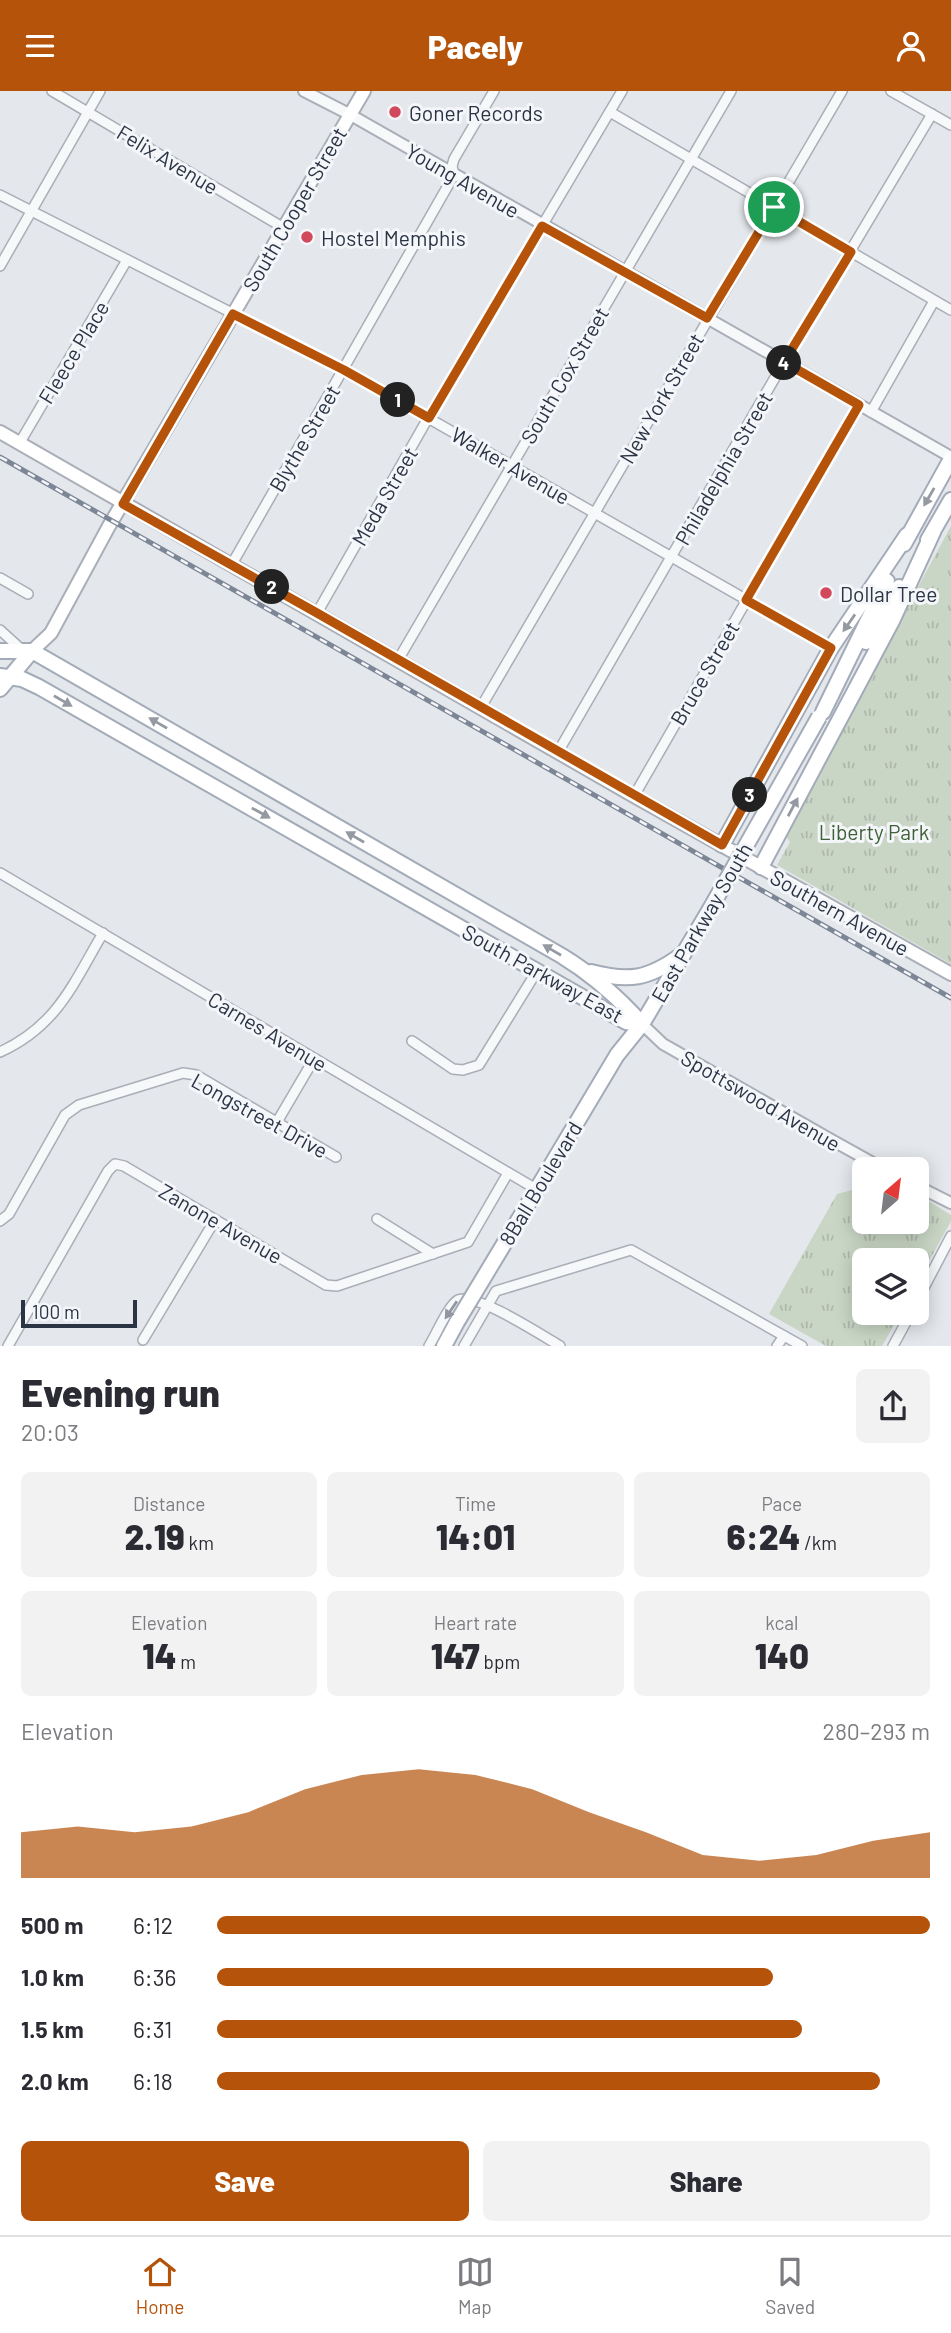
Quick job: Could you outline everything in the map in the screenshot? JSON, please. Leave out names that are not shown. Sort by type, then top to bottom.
[{"type":"main road","name":"South Cooper Street","points":[[27,650],[51,633],[123,504],[364,91]]},
{"type":"main road","name":"Southern Avenue","points":[[0,432],[634,796],[951,974]]},
{"type":"main road","name":"East Parkway South","points":[[821,714],[893,569],[907,535],[951,458]]},
{"type":"main road","name":"East Parkway South","points":[[642,1024],[687,951],[821,714],[951,500]]},
{"type":"main road","points":[[761,867],[892,621],[933,532]]},
{"type":"main road","points":[[722,845],[831,648],[907,535]]},
{"type":"main road","points":[[0,652],[27,650]]},
{"type":"main road","points":[[3,681],[27,650]]},
{"type":"main road","name":"South Parkway East","points":[[27,650],[586,971],[619,997],[642,1024]]},
{"type":"main road","name":"South Parkway East","points":[[3,681],[22,679],[39,687],[626,1022],[642,1024]]},
{"type":"main road","points":[[389,885],[401,863]]},
{"type":"main road","points":[[586,971],[608,977],[641,977],[656,972],[687,951]]},
{"type":"main road","name":"8Ball Boulevard","points":[[443,1346],[617,1055],[642,1024]]},
{"type":"street","name":"Felix Avenue","points":[[52,91],[284,228]]},
{"type":"street","points":[[0,266],[100,91]]},
{"type":"street","name":"Young Avenue","points":[[304,91],[349,114],[951,458]]},
{"type":"street","name":"Blythe Street","points":[[232,564],[454,175],[454,159],[494,91]]},
{"type":"street","name":"Meda Street","points":[[317,613],[622,91]]},
{"type":"street","name":"South Cox Street","points":[[398,660],[731,91]]},
{"type":"street","name":"New York Street","points":[[481,707],[842,91]]},
{"type":"street","points":[[891,91],[951,125]]},
{"type":"street","points":[[610,112],[951,310]]},
{"type":"street","name":"Philadelphia Street","points":[[558,752],[784,362],[932,114]]},
{"type":"street","name":"Walker Avenue","points":[[0,195],[344,370],[831,648]]},
{"type":"street","name":"Fleece Place","points":[[19,444],[127,260]]},
{"type":"street","points":[[872,412],[934,301]]},
{"type":"street","name":"Bruce Street","points":[[634,796],[859,405]]},
{"type":"street","points":[[0,578],[28,594]]},
{"type":"street","points":[[0,630],[27,650]]},
{"type":"street","name":"Carnes Avenue","points":[[0,873],[536,1189]]},
{"type":"street","points":[[0,1052],[36,1032],[57,1010],[103,933]]},
{"type":"street","points":[[412,1041],[453,1069],[463,1070],[480,1065],[537,971]]},
{"type":"street","name":"Spottswood Avenue","points":[[642,1024],[663,1044],[863,1157]]},
{"type":"street","points":[[276,1122],[313,1059]]},
{"type":"street","name":"Longstreet Drive","points":[[0,1221],[9,1214],[65,1115],[79,1105],[183,1073],[196,1075],[336,1157]]},
{"type":"street","name":"Zanone Avenue","points":[[8,1346],[114,1164],[124,1166],[326,1285],[337,1286],[433,1254]]},
{"type":"street","points":[[377,1219],[433,1254],[468,1242],[508,1173]]},
{"type":"street","points":[[929,1192],[951,1203]]},
{"type":"street","points":[[143,1340],[215,1220]]},
{"type":"street","points":[[929,1278],[951,1236]]},
{"type":"street","points":[[464,1346],[496,1291],[631,1250],[802,1346]]},
{"type":"street","points":[[429,1346],[451,1306],[467,1297],[560,1346]]},
{"type":"street","points":[[893,1346],[904,1325]]},
{"type":"street","points":[[777,1346],[783,1335]]},
{"type":"green space","name":"Liberty Park","points":[[951,526],[951,964],[777,865],[790,842],[784,834]]},
{"type":"green space","points":[[852,1190],[852,1234],[929,1234],[929,1201],[951,1215],[951,1221],[929,1261],[929,1248],[852,1248],[852,1325],[894,1325],[882,1346],[826,1346],[769,1314],[837,1194]]},
{"type":"railway","points":[[0,457],[951,998]]},
{"type":"place","name":"Goner Records","points":[[395,112]]},
{"type":"place","name":"Hostel Memphis","points":[[307,237]]},
{"type":"place","name":"Dollar Tree","points":[[826,593]]},
{"type":"route","points":[[774,207],[851,252],[784,362],[859,405],[746,600],[831,648],[722,845],[123,504],[233,314],[344,370],[429,418],[542,226],[707,318],[774,207]]}]
